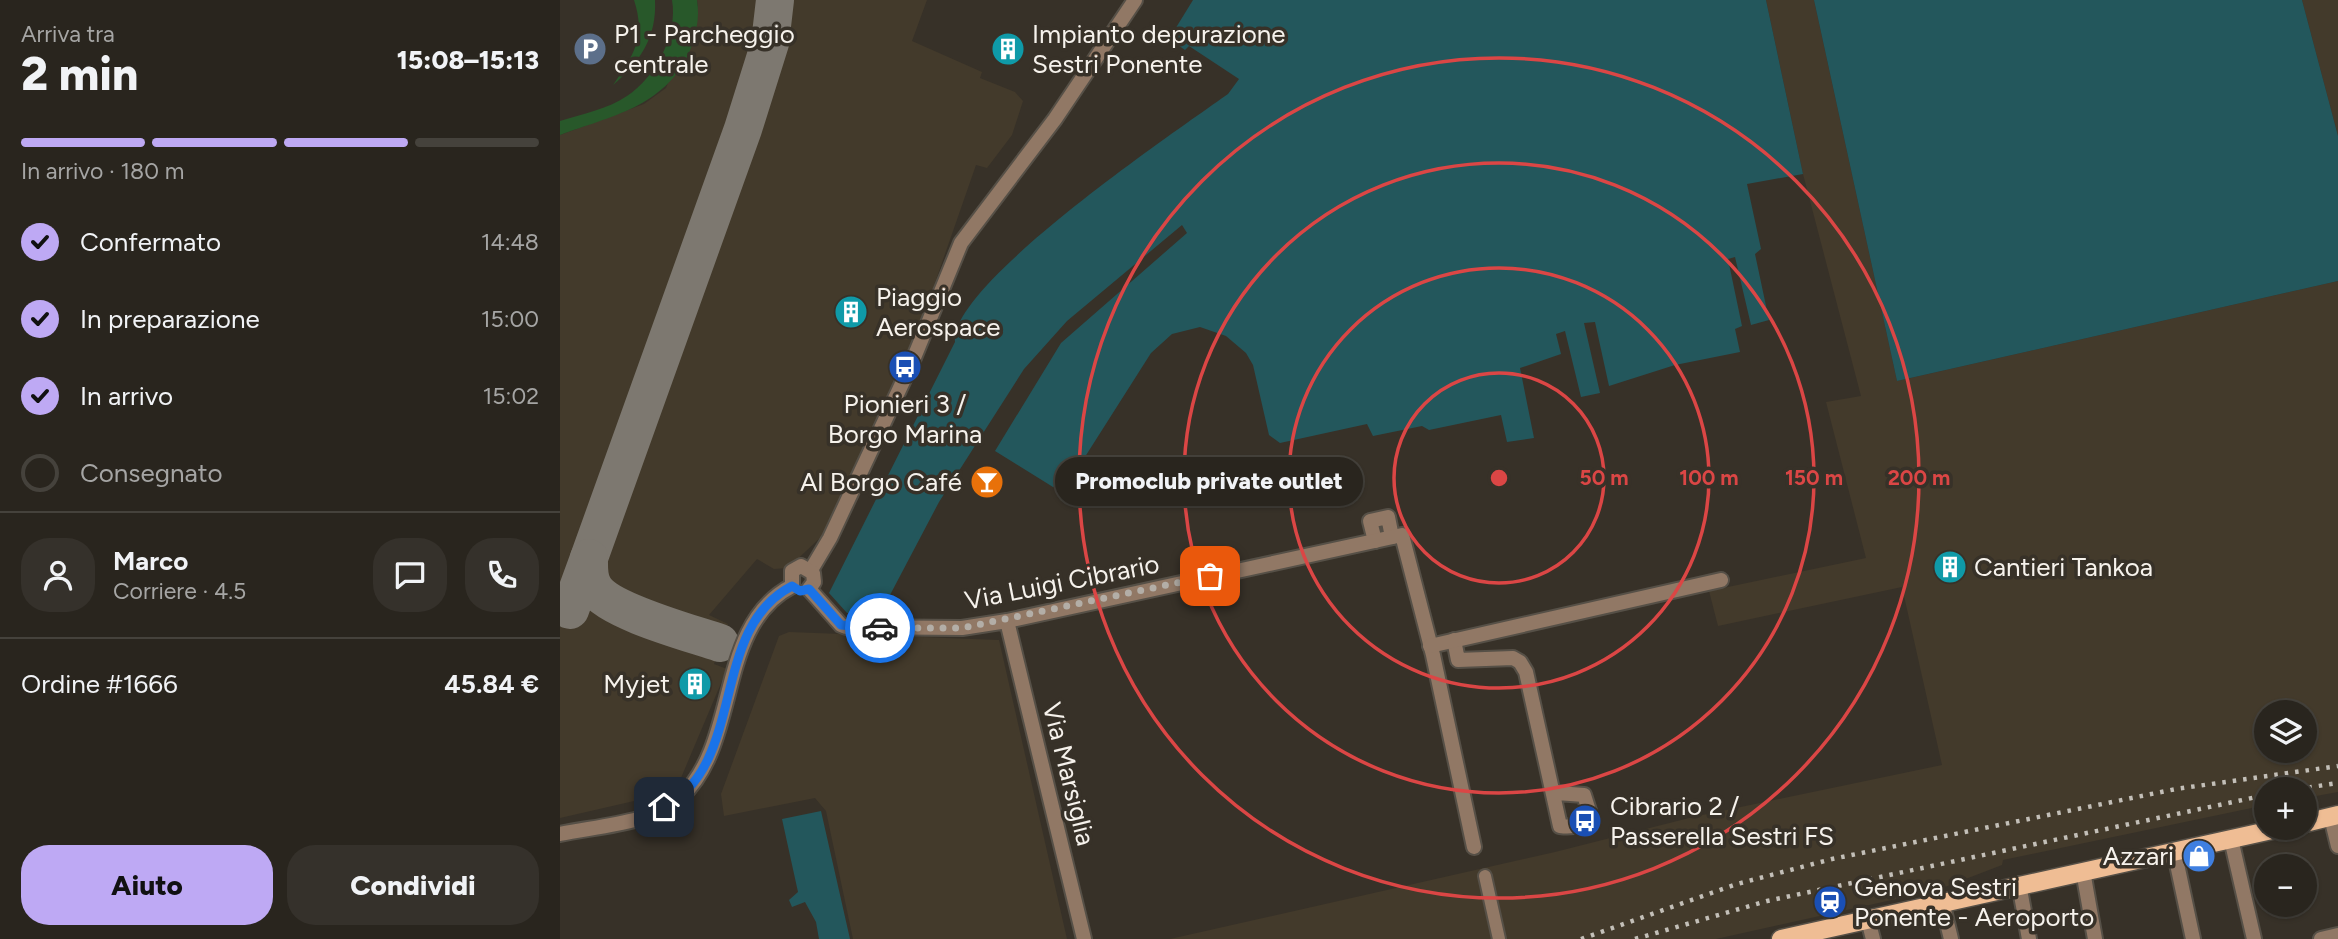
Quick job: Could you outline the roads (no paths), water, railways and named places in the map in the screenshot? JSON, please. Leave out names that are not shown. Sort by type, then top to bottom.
[{"type":"main road","points":[[1786,939],[2019,884],[2254,834]]},
{"type":"street","points":[[792,586],[800,591],[811,591],[814,582],[811,570],[830,538],[913,360],[961,243],[1055,119],[1135,0]]},
{"type":"street","points":[[1375,541],[1370,521],[1388,517],[1392,537],[1402,535],[1475,847]]},
{"type":"street","name":"Via Luigi Cibrario","points":[[811,591],[841,625],[876,628],[962,628],[1007,621],[1392,537]]},
{"type":"street","points":[[792,586],[792,571],[801,566],[811,570]]},
{"type":"street","points":[[1430,646],[1721,580]]},
{"type":"street","points":[[560,834],[648,816],[680,799],[699,775],[713,750],[754,621],[770,601],[792,586]]},
{"type":"street","name":"Via Marsiglia","points":[[1007,621],[1083,938]]},
{"type":"street","points":[[1454,640],[1458,660],[1513,658],[1520,662],[1526,672],[1560,826],[1571,827],[1583,823],[1590,814],[1590,806],[1584,795],[1557,793],[1552,789]]},
{"type":"street","points":[[2334,816],[2338,846]]},
{"type":"street","points":[[2231,839],[2254,939]]},
{"type":"street","points":[[2174,850],[2193,939]]},
{"type":"street","points":[[2083,870],[2095,939]]},
{"type":"street","points":[[1485,876],[1499,939]]},
{"type":"street","points":[[2019,884],[2029,939]]},
{"type":"street","points":[[1942,902],[1951,939]]},
{"type":"street","points":[[1868,920],[1873,939]]},
{"type":"street","points":[[2321,939],[2338,935]]},
{"type":"water","points":[[1193,0],[1766,0],[1803,174],[1747,184],[1761,249],[1755,254],[1769,320],[1751,325],[1735,257],[1728,259],[1742,326],[1735,329],[1740,352],[1675,365],[1609,386],[1595,322],[1584,323],[1600,393],[1581,397],[1565,331],[1556,334],[1561,354],[1520,368],[1534,438],[1507,442],[1501,415],[1429,430],[1422,426],[1373,436],[1367,424],[1280,443],[1269,435],[1253,365],[1246,353],[1226,336],[1200,327],[1172,334],[1151,353],[1069,482],[1053,487],[995,451],[1061,343],[1187,233],[1182,225],[1067,321],[1024,369],[939,502],[880,614],[847,613],[829,593],[955,342],[963,316],[988,284],[1025,248],[1118,173],[1228,94],[1239,79],[1189,46],[1185,50],[1169,39]]},
{"type":"water","points":[[1814,0],[2302,0],[2338,136],[2338,281],[1897,381]]},
{"type":"water","points":[[821,811],[850,939],[819,939],[816,922],[805,902],[792,907],[789,900],[798,892],[782,819]]},
{"type":"railway","points":[[1581,939],[1737,884],[1832,859],[2176,789],[2338,766]]},
{"type":"railway","points":[[2317,786],[2338,783]]},
{"type":"railway","points":[[1635,939],[1767,901],[2254,798]]},
{"type":"place","name":"P1 - Parcheggio centrale","points":[[590,49]]},
{"type":"place","name":"Impianto depurazione Sestri Ponente","points":[[1008,49]]},
{"type":"place","name":"Piaggio Aerospace","points":[[851,312]]},
{"type":"place","name":"Pionieri 3 / Borgo Marina","points":[[905,367]]},
{"type":"place","name":"Al Borgo Café","points":[[987,482]]},
{"type":"place","name":"Cantieri Tankoa","points":[[1950,567]]},
{"type":"place","name":"Promoclub private outlet","points":[[1210,576]]},
{"type":"place","name":"Myjet","points":[[695,684]]},
{"type":"place","name":"Cibrario 2 / Passerella Sestri FS","points":[[1585,821]]},
{"type":"place","name":"Azzari","points":[[2199,856]]},
{"type":"place","name":"Genova Sestri Ponente - Aeroporto","points":[[1830,902]]}]
